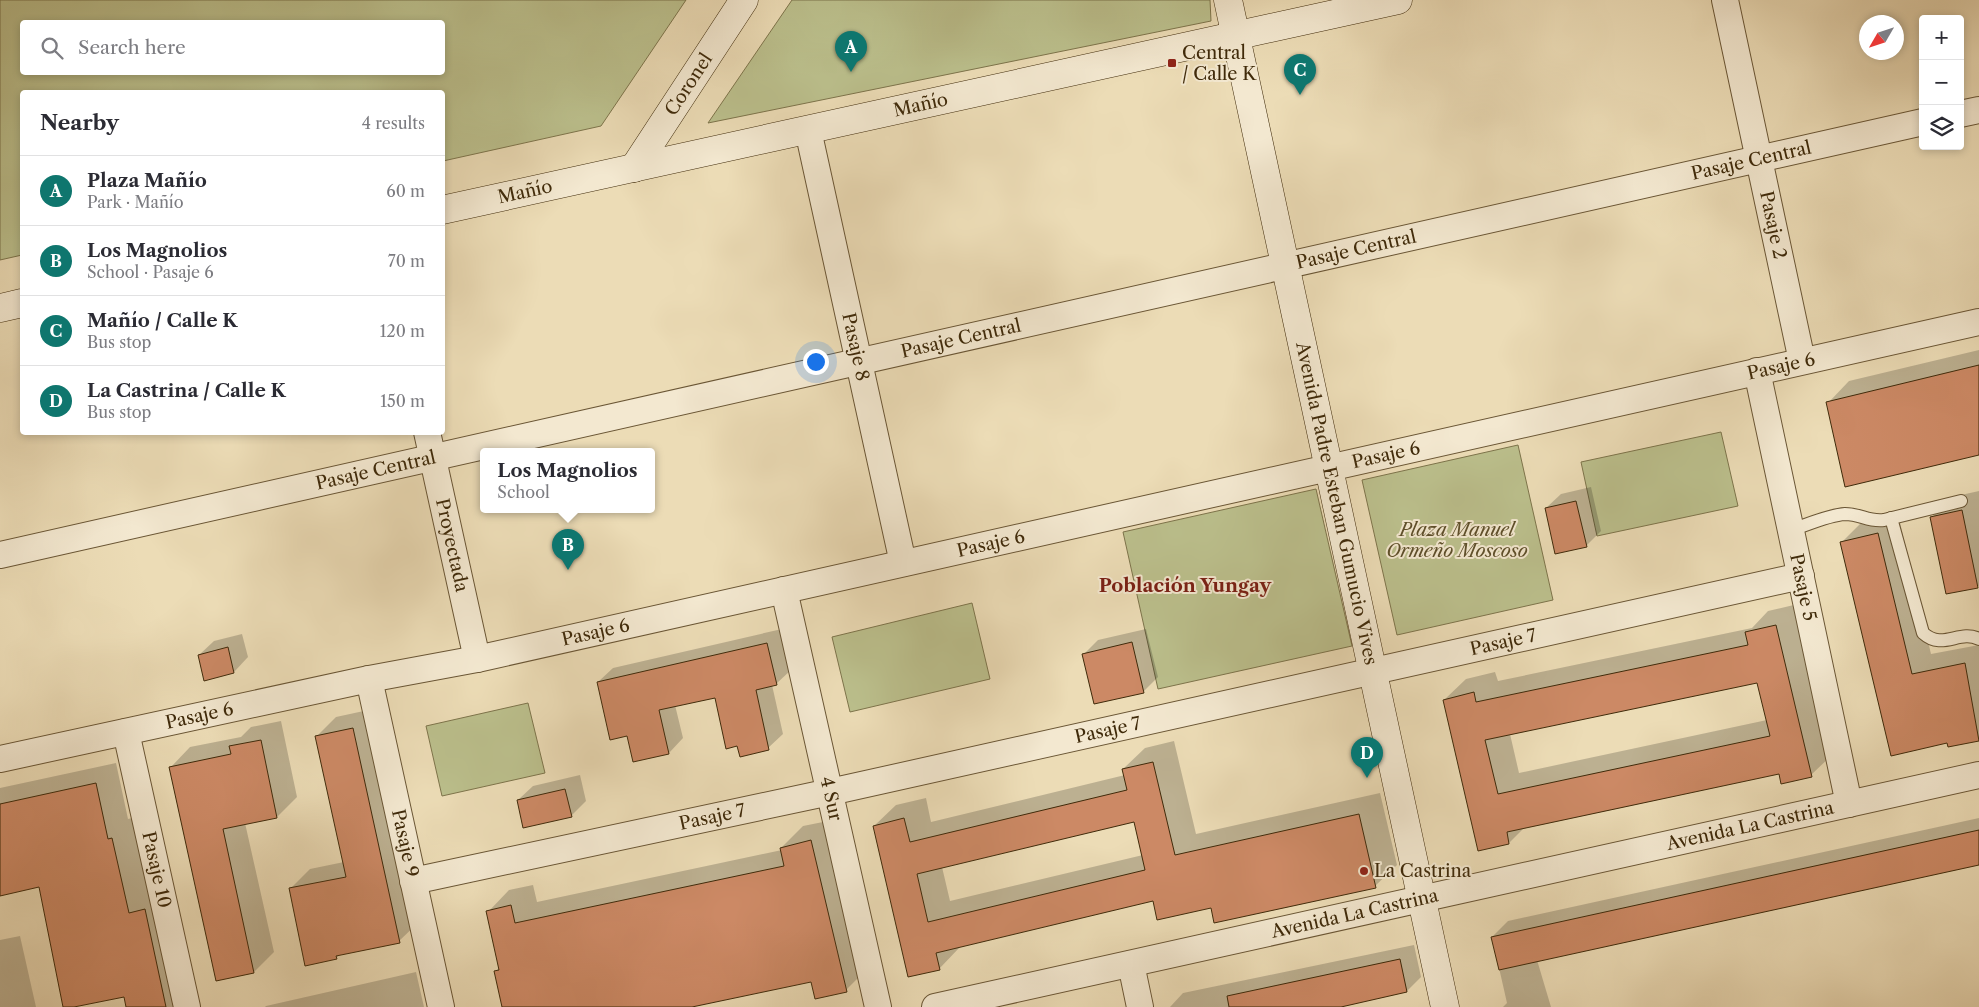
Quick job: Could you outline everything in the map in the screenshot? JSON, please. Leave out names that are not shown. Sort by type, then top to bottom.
[{"type":"street","name":"Coronel","points":[[634,168],[744,0]]},
{"type":"street","name":"Avenida Padre Esteban Gumucio Vives","points":[[1228,0],[1445,1007]]},
{"type":"street","name":"Mañío","points":[[445,209],[1398,0]]},
{"type":"street","name":"Pasaje 2","points":[[1725,0],[1802,361]]},
{"type":"street","points":[[1964,113],[1979,110]]},
{"type":"street","name":"Pasaje Central","points":[[0,555],[430,445],[859,362],[1919,123]]},
{"type":"street","name":"Pasaje 8","points":[[808,130],[903,563]]},
{"type":"street","points":[[0,308],[20,303]]},
{"type":"street","name":"Pasaje 6","points":[[0,759],[369,679],[477,659],[1979,322]]},
{"type":"street","name":"Pasaje 5","points":[[1757,372],[1849,804]]},
{"type":"street","name":"Proyectada","points":[[430,445],[477,659]]},
{"type":"street","name":"Pasaje 7","points":[[413,881],[830,792],[1801,576]]},
{"type":"street","name":"4 Sur","points":[[784,590],[878,1007]]},
{"type":"street","name":"Pasaje 9","points":[[369,679],[440,1007]]},
{"type":"street","name":"Pasaje 10","points":[[126,732],[187,1007]]},
{"type":"street","name":"Avenida La Castrina","points":[[935,1007],[1979,775]]},
{"type":"street","points":[[1131,964],[1140,1007]]},
{"type":"lane","points":[[1791,530],[1844,514],[1860,516],[1871,521],[1892,518],[1961,501]]},
{"type":"lane","points":[[1892,518],[1923,633],[1931,640],[1939,641],[1972,635],[1979,639]]},
{"type":"green space","points":[[0,0],[686,0],[601,126],[445,161],[445,90],[20,90],[20,255],[0,260]]},
{"type":"green space","points":[[792,0],[1210,0],[1211,21],[708,123]]},
{"type":"green space","points":[[1721,432],[1738,506],[1597,536],[1581,462]]},
{"type":"green space","name":"Plaza Manuel Ormeño Moscoso","points":[[1518,445],[1553,600],[1397,635],[1362,480]]},
{"type":"green space","name":"Plaza Manuel Ormeño Moscoso","points":[[1316,489],[1352,646],[1158,689],[1123,532]]},
{"type":"green space","points":[[972,603],[990,679],[850,712],[832,637]]},
{"type":"green space","points":[[528,703],[545,773],[442,796],[426,726]]},
{"type":"building","points":[[1979,365],[1979,455],[1845,487],[1826,402]]},
{"type":"building","points":[[1576,501],[1587,547],[1555,554],[1545,508]]},
{"type":"building","points":[[1962,510],[1978,588],[1946,594],[1930,517]]},
{"type":"building","points":[[1878,533],[1912,674],[1965,663],[1979,741],[1948,747],[1947,743],[1891,756],[1840,542]]},
{"type":"building","points":[[1776,625],[1812,777],[1781,784],[1779,774],[1507,832],[1509,844],[1478,851],[1443,700],[1474,692],[1476,702],[1748,645],[1745,632]],"holes":[[[1757,683],[1770,736],[1498,794],[1485,740]]]},
{"type":"building","points":[[1132,642],[1144,693],[1094,704],[1082,654]]},
{"type":"building","points":[[767,643],[777,685],[756,690],[769,750],[740,757],[737,746],[726,749],[715,698],[659,710],[669,754],[633,762],[627,736],[610,740],[597,682]]},
{"type":"building","points":[[228,647],[234,673],[204,681],[198,655]]},
{"type":"building","points":[[353,728],[400,943],[336,956],[337,959],[305,966],[289,888],[346,877],[315,736]]},
{"type":"building","points":[[261,740],[277,818],[223,829],[254,973],[216,981],[169,767],[231,754],[229,746]]},
{"type":"building","points":[[1153,762],[1175,855],[1359,814],[1376,888],[1214,923],[1211,908],[1157,920],[1153,901],[936,953],[940,970],[908,977],[873,826],[904,818],[910,842],[1127,790],[1122,769]],"holes":[[[1134,822],[1145,870],[928,922],[917,874]]]},
{"type":"building","points":[[96,783],[108,839],[112,838],[129,913],[145,909],[166,1007],[126,1007],[124,997],[74,1007],[63,1007],[39,887],[0,896],[0,804]]},
{"type":"building","points":[[565,789],[572,817],[523,828],[517,800]]},
{"type":"building","points":[[1979,830],[1979,865],[1499,970],[1491,937]]},
{"type":"building","points":[[811,840],[847,992],[815,999],[811,982],[692,1007],[502,1007],[494,971],[499,970],[486,911],[511,905],[515,923],[784,866],[780,848]]},
{"type":"building","points":[[1400,959],[1407,992],[1341,1007],[1229,1007],[1227,996]]},
{"type":"place","name":"Central / Calle K","points":[[1172,63]]},
{"type":"place","name":"Plaza Mañío","points":[[851,72]]},
{"type":"place","name":"Mañío / Calle K","points":[[1300,95]]},
{"type":"place","name":"Los Magnolios","points":[[568,570]]},
{"type":"place","name":"La Castrina / Calle K","points":[[1367,778]]},
{"type":"place","name":"La Castrina","points":[[1364,871]]},
{"type":"district","name":"Población Yungay","points":[[1185,585]]}]
